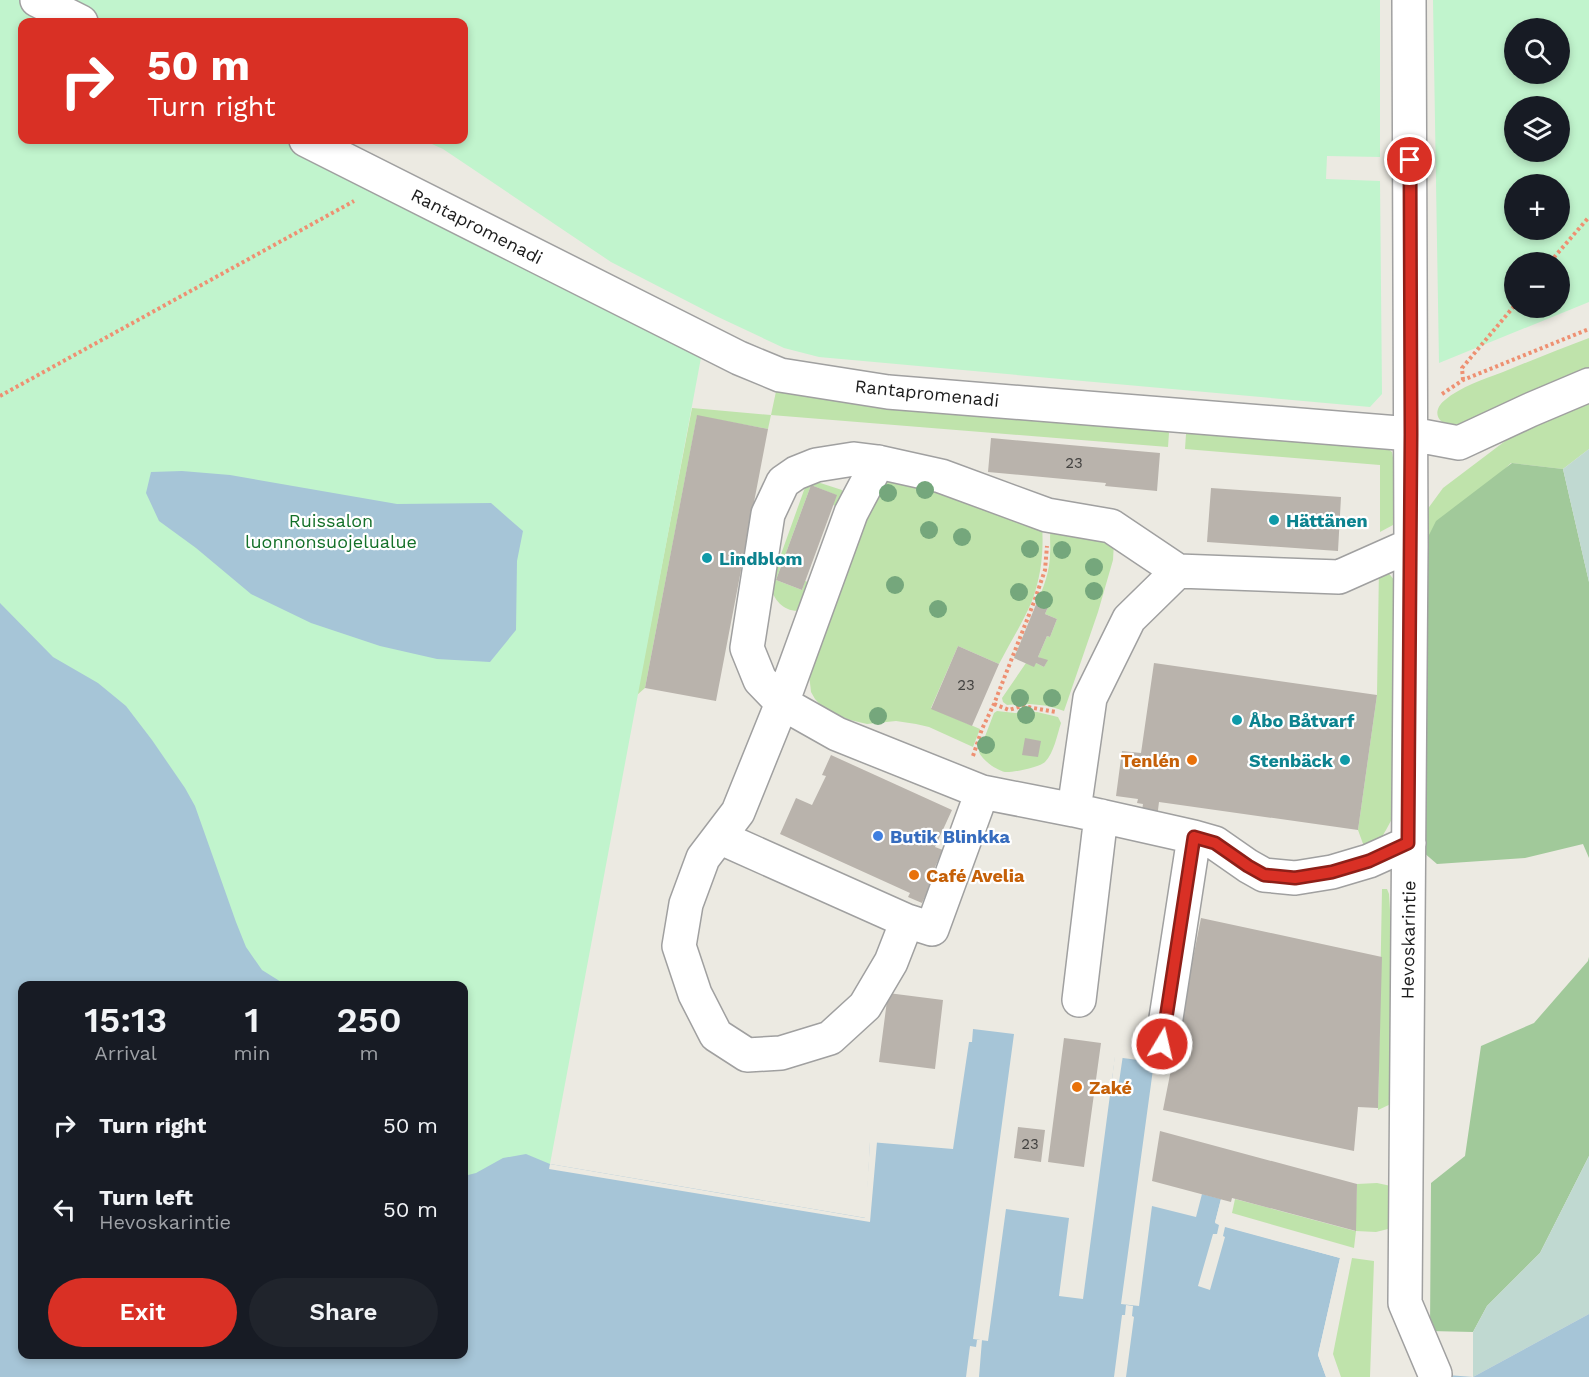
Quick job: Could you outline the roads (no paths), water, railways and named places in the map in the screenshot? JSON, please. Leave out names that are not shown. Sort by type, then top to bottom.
[{"type":"street","points":[[37,0],[73,18]]},
{"type":"street","name":"Hevoskarintie","points":[[1409,0],[1411,545],[1404,1303],[1435,1374]]},
{"type":"street","name":"Rantapromenadi","points":[[314,144],[729,353],[780,375],[888,392],[1411,434],[1459,443],[1589,385]]},
{"type":"street","points":[[1408,843],[1369,861],[1332,872],[1295,878],[1264,875],[1215,843],[1087,813],[982,792],[837,734],[782,703],[760,680],[747,648],[768,514],[783,482],[796,473],[816,465],[854,459],[941,476],[1047,515],[1111,526],[1178,571],[1339,577],[1411,545]]},
{"type":"street","points":[[878,462],[851,513],[782,703],[738,812],[703,858],[686,904],[679,946],[695,993],[716,1035],[747,1055],[780,1053],[830,1038],[864,1006],[891,962],[907,921]]},
{"type":"street","points":[[1078,1000],[1087,813],[1085,722],[1090,698],[1129,619],[1178,571]]},
{"type":"street","points":[[719,837],[907,921],[932,929],[982,792]]},
{"type":"street","points":[[1162,1044],[1194,837]]},
{"type":"place","name":"Hättänen","points":[[1274,520]]},
{"type":"place","name":"Lindblom","points":[[707,558]]},
{"type":"place","name":"Åbo Båtvarf","points":[[1237,720]]},
{"type":"place","name":"Tenlén","points":[[1192,760]]},
{"type":"place","name":"Stenbäck","points":[[1345,760]]},
{"type":"place","name":"Butik Blinkka","points":[[878,836]]},
{"type":"place","name":"Café Avelia","points":[[914,875]]},
{"type":"place","name":"Zaké","points":[[1077,1087]]},
{"type":"park label","name":"Ruissalon luonnonsuojelualue","points":[[331,530]]}]
